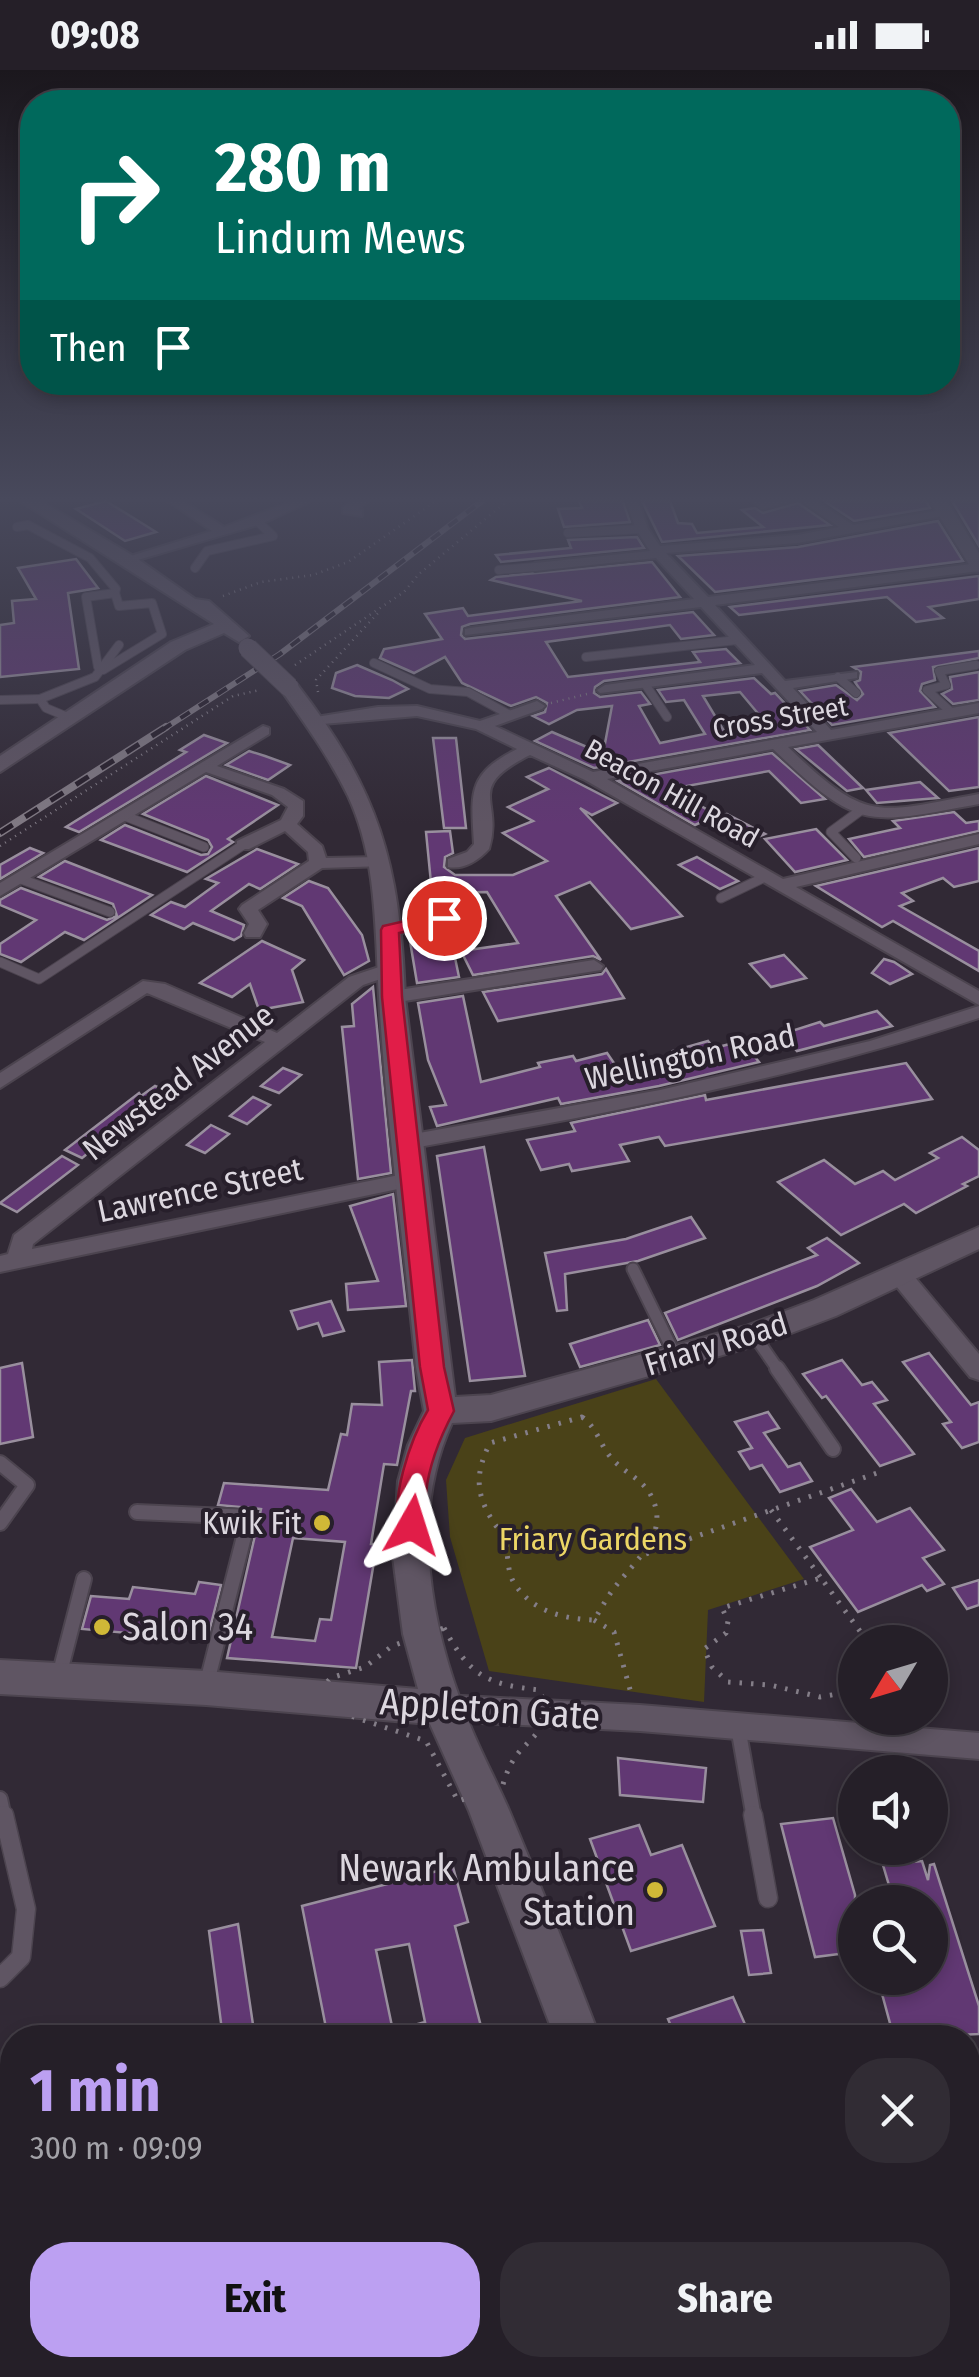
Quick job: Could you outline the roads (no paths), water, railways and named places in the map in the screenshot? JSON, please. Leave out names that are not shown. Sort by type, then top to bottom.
[{"type":"street","points":[[189,609],[222,628],[243,649],[272,668],[316,722],[360,798],[379,862],[390,930],[392,983],[432,1367],[441,1411],[427,1434],[413,1492],[410,1557],[422,1633],[443,1708],[482,1795],[573,2025]]},
{"type":"street","points":[[470,632],[649,609]]},
{"type":"street","points":[[706,609],[826,734]]},
{"type":"street","points":[[0,766],[178,646],[222,628]]},
{"type":"street","points":[[178,646],[215,642],[243,649]]},
{"type":"street","points":[[606,690],[763,668]]},
{"type":"street","points":[[779,686],[845,676]]},
{"type":"street","points":[[481,726],[537,706]]},
{"type":"street","name":"Cross Street","points":[[591,777],[979,708]]},
{"type":"street","name":"Beacon Hill Road","points":[[316,722],[378,712],[417,711],[481,726],[591,777],[979,999]]},
{"type":"street","points":[[0,891],[263,732]]},
{"type":"street","points":[[775,743],[847,805],[861,810],[893,813],[979,799]]},
{"type":"street","points":[[454,863],[474,856],[483,845],[479,789],[484,775],[531,748]]},
{"type":"street","points":[[206,768],[278,792],[297,805],[295,816],[287,824],[243,845]]},
{"type":"street","points":[[287,824],[316,850],[318,863]]},
{"type":"street","points":[[774,880],[974,840]]},
{"type":"street","points":[[252,934],[258,924],[248,909],[318,863],[379,862]]},
{"type":"street","points":[[390,930],[472,911]]},
{"type":"street","name":"Newstead Avenue","points":[[10,1262],[22,1242],[356,981],[392,983],[594,966]]},
{"type":"street","points":[[0,1082],[131,991],[143,987],[158,988],[279,1041]]},
{"type":"street","name":"Wellington Road","points":[[408,1142],[660,1097],[876,1046],[979,1012]]},
{"type":"street","name":"Lawrence Street","points":[[10,1262],[414,1179]]},
{"type":"street","name":"Friary Road","points":[[441,1411],[491,1408],[754,1336],[979,1237]]},
{"type":"street","points":[[900,1275],[979,1371]]},
{"type":"street","name":"Appleton Gate","points":[[0,1677],[640,1718],[977,1750]]},
{"type":"lane","points":[[88,609],[98,667],[103,670]]},
{"type":"lane","points":[[0,700],[40,698],[103,670],[162,634],[154,609]]},
{"type":"lane","points":[[586,657],[737,640]]},
{"type":"lane","points":[[103,670],[119,645]]},
{"type":"lane","points":[[374,663],[430,689],[468,692],[510,715]]},
{"type":"lane","points":[[951,712],[927,690],[946,685],[939,672],[976,664]]},
{"type":"lane","points":[[845,676],[856,693]]},
{"type":"lane","points":[[644,684],[667,717]]},
{"type":"lane","points":[[40,698],[46,708],[70,718]]},
{"type":"lane","points":[[856,858],[832,832],[861,810]]},
{"type":"lane","points":[[126,816],[204,847]]},
{"type":"lane","points":[[0,962],[39,979],[243,845]]},
{"type":"lane","points":[[21,878],[110,912]]},
{"type":"lane","points":[[720,898],[774,880]]},
{"type":"lane","points":[[633,1268],[676,1359]]},
{"type":"lane","points":[[754,1336],[833,1449]]},
{"type":"lane","points":[[0,1462],[27,1485],[0,1524]]},
{"type":"lane","points":[[137,1512],[249,1517],[206,1688]]},
{"type":"lane","points":[[58,1680],[84,1579]]},
{"type":"lane","points":[[738,1727],[768,1898]]},
{"type":"lane","points":[[0,1799],[26,1909],[20,1957],[0,1978]]},
{"type":"railway","points":[[162,730],[280,654],[340,609]]},
{"type":"railway","points":[[0,833],[166,727]]},
{"type":"place","name":"Kwik Fit","points":[[322,1523]]},
{"type":"place","name":"Salon 34","points":[[102,1627]]},
{"type":"place","name":"Newark Ambulance Station","points":[[655,1890]]},
{"type":"park label","name":"Friary Gardens","points":[[593,1539]]}]
